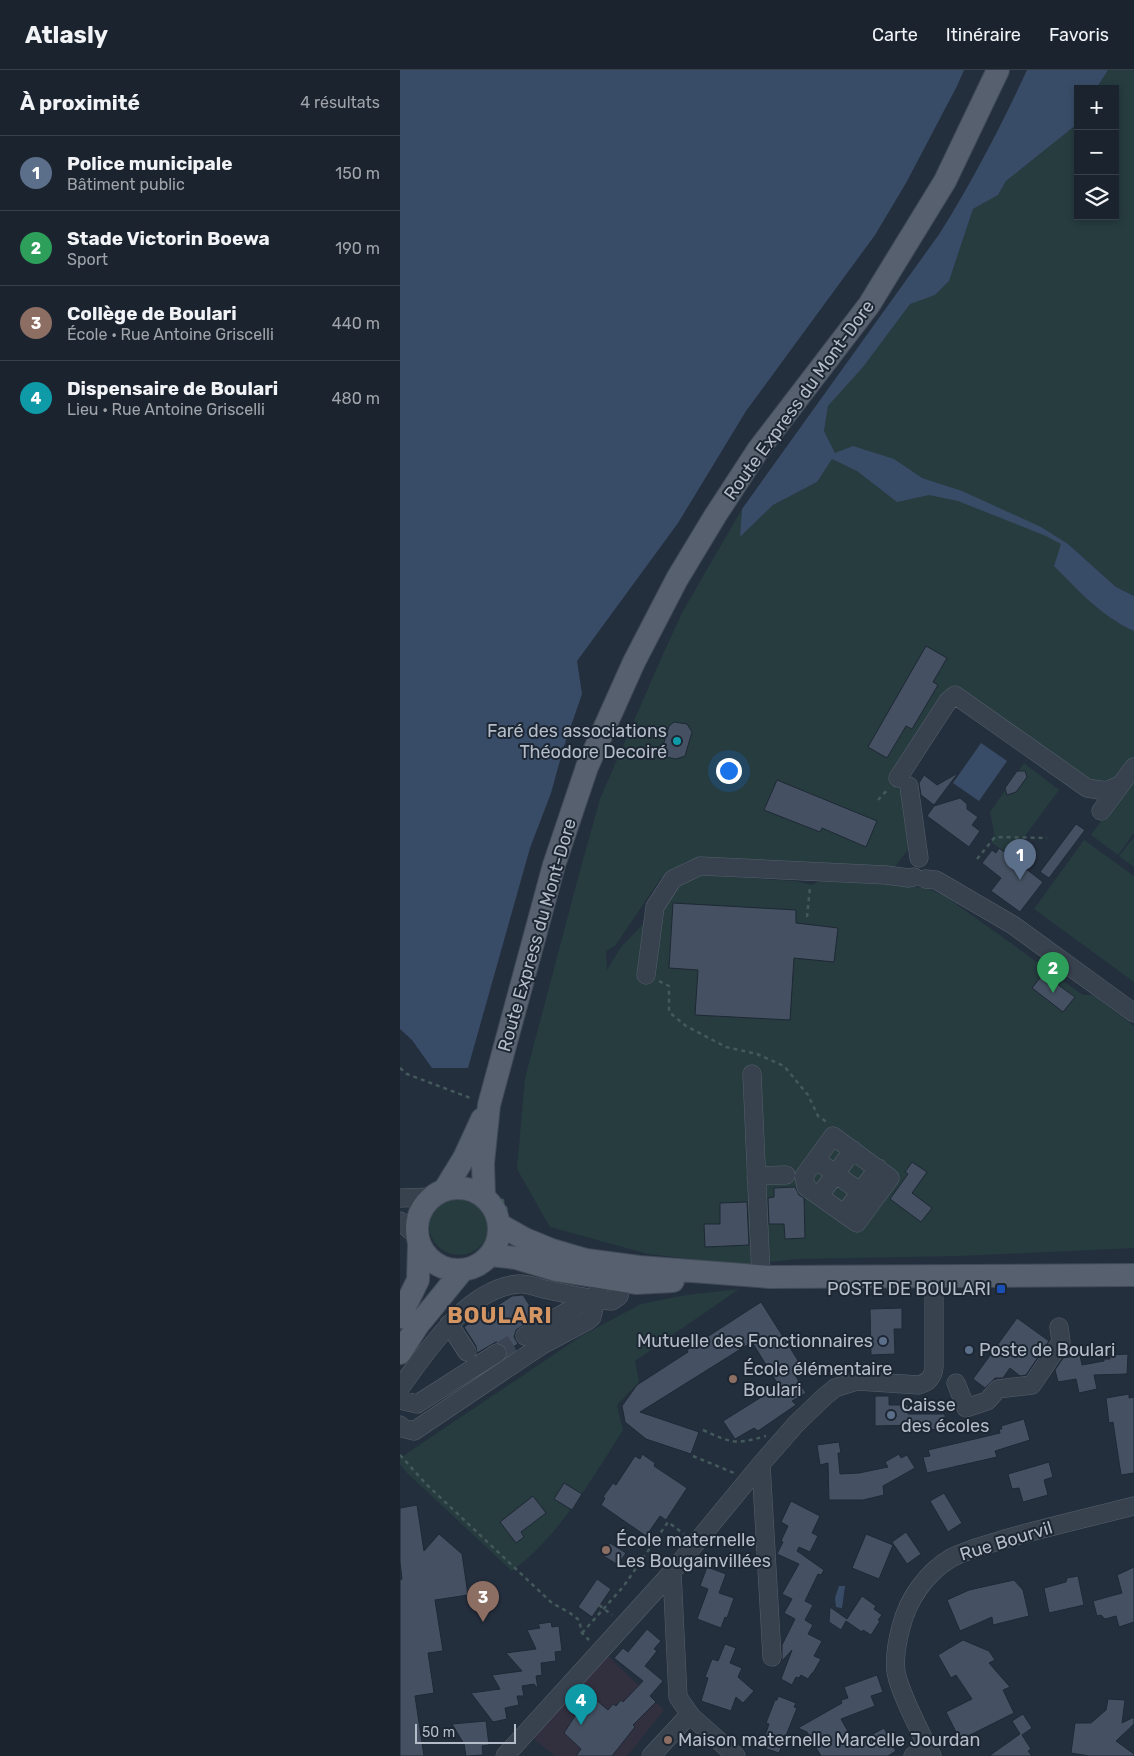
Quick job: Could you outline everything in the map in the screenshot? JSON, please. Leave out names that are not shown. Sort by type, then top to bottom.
[{"type":"main road","name":"Route Express du Mont-Dore","points":[[484,1196],[483,1163],[489,1105],[554,865],[587,767],[651,628],[677,579],[758,450],[869,305],[945,181],[998,70]]},
{"type":"main road","name":"Route Express du Mont-Dore","points":[[438,1193],[464,1158],[489,1105]]},
{"type":"main road","points":[[400,1317],[418,1280],[418,1241],[419,1215],[424,1205],[438,1193],[458,1187],[472,1189],[484,1196],[492,1204],[500,1225],[496,1246],[491,1255],[483,1263],[462,1271],[445,1269],[429,1260],[418,1241]]},
{"type":"main road","points":[[500,1225],[534,1243],[586,1260],[639,1267],[761,1276]]},
{"type":"main road","points":[[491,1255],[516,1258],[556,1270],[636,1283],[761,1276],[1134,1275]]},
{"type":"main road","points":[[400,1353],[418,1325],[462,1271]]},
{"type":"street","points":[[1120,786],[1106,791],[1087,788],[956,695],[948,701],[903,782],[920,870],[1014,925],[1134,1013]]},
{"type":"street","points":[[1101,811],[1134,767]]},
{"type":"street","points":[[646,975],[655,907],[673,878],[700,866],[886,875],[909,878],[920,870]]},
{"type":"street","points":[[752,1074],[761,1276]]},
{"type":"street","points":[[840,1211],[862,1192],[890,1178],[833,1136],[804,1176],[806,1187],[819,1196],[840,1211],[857,1223],[862,1192]]},
{"type":"street","points":[[826,1145],[836,1173]]},
{"type":"street","points":[[819,1196],[853,1150]]},
{"type":"street","points":[[816,1160],[862,1192]]},
{"type":"street","points":[[756,1176],[786,1175]]},
{"type":"street","points":[[400,1198],[438,1193]]},
{"type":"street","points":[[400,1221],[418,1241]]},
{"type":"street","points":[[511,1754],[672,1572],[796,1424],[835,1388],[857,1381],[926,1383],[934,1372],[934,1276]]},
{"type":"street","points":[[400,1425],[402,1428],[414,1431],[542,1345],[587,1321],[592,1317],[593,1299],[601,1278]]},
{"type":"street","points":[[400,1388],[449,1324],[473,1302],[497,1289],[519,1284],[612,1301],[619,1296],[623,1281]]},
{"type":"street","points":[[525,1336],[593,1299]]},
{"type":"street","points":[[449,1324],[474,1360]]},
{"type":"street","points":[[956,1382],[966,1408],[988,1401],[998,1389],[1032,1385],[1061,1342],[1059,1327]]},
{"type":"street","points":[[400,1400],[418,1404],[474,1360],[497,1353]]},
{"type":"street","points":[[761,1464],[772,1657]]},
{"type":"street","name":"Rue Bourvil","points":[[930,1751],[896,1673],[897,1642],[905,1613],[910,1601],[921,1586],[950,1559],[967,1550],[1134,1506]]},
{"type":"street","points":[[672,1572],[676,1691],[680,1702],[690,1714],[718,1742],[736,1756]]},
{"type":"street","points":[[651,1756],[690,1714]]},
{"type":"street","points":[[913,1756],[930,1751]]},
{"type":"path","points":[[977,859],[995,837],[1047,838]]},
{"type":"path","points":[[807,917],[811,882]]},
{"type":"path","points":[[646,975],[669,986],[669,1012],[686,1026],[726,1047],[757,1054],[784,1066],[808,1095],[818,1116],[832,1127]]},
{"type":"path","points":[[400,1068],[407,1074],[489,1105]]},
{"type":"path","points":[[400,1455],[426,1484],[552,1603],[579,1620],[582,1633],[592,1643]]},
{"type":"path","points":[[582,1633],[623,1587],[668,1522],[690,1538]]},
{"type":"path","points":[[599,1605],[617,1618]]},
{"type":"shaded area","points":[[608,1656],[664,1710],[627,1756],[555,1756],[534,1739],[539,1731]]},
{"type":"green space","points":[[1108,70],[1134,70],[1134,596],[1116,587],[1068,544],[1066,578],[1115,621],[1134,631],[1134,760],[1120,780],[1103,787],[1086,784],[962,691],[899,771],[912,844],[894,868],[716,859],[687,861],[661,878],[615,946],[606,951],[607,970],[621,947],[669,897],[677,880],[700,875],[795,881],[811,885],[821,881],[880,884],[926,888],[945,896],[1083,995],[1093,995],[1134,1026],[1134,1248],[959,1256],[796,1259],[741,1265],[648,1254],[550,1227],[517,1169],[525,1078],[600,799],[683,611],[742,509],[740,537],[773,505],[817,482],[835,453],[824,431],[828,406],[863,366],[910,303],[935,295],[949,281],[973,209],[998,195],[1006,181],[1074,126],[1074,220],[1119,220],[1119,85],[1099,85]]},
{"type":"green space","points":[[1024,763],[1059,790],[1010,856],[991,842],[995,837],[990,812]]},
{"type":"green space","points":[[1134,776],[1134,833],[1118,855],[1091,835]]},
{"type":"green space","points":[[1134,837],[1134,867],[1119,856]]},
{"type":"green space","points":[[1084,840],[1134,876],[1134,982],[1034,909]]},
{"type":"green space","points":[[459,1195],[476,1200],[484,1208],[489,1225],[484,1242],[476,1250],[459,1255],[442,1250],[434,1242],[429,1225],[434,1208],[442,1200]]},
{"type":"green space","points":[[739,1289],[635,1361],[639,1382],[617,1405],[623,1430],[587,1487],[560,1523],[530,1556],[512,1571],[407,1473],[400,1464],[400,1458],[583,1335],[641,1304],[686,1295]]},
{"type":"water","points":[[400,70],[964,70],[906,183],[875,235],[746,411],[678,523],[577,661],[582,694],[564,746],[551,793],[530,848],[468,1068],[432,1068],[412,1040],[400,1029]]},
{"type":"water","points":[[1027,70],[1108,70],[1099,85],[1074,85],[1074,127],[1006,181],[998,195],[973,209],[949,281],[935,295],[910,304],[863,367],[828,406],[824,431],[835,453],[853,446],[894,459],[922,478],[962,491],[1041,527],[1068,544],[1116,587],[1134,596],[1134,631],[1101,611],[1054,566],[1061,544],[1046,536],[958,501],[929,495],[897,502],[857,471],[832,459],[817,482],[773,505],[740,537],[742,509],[940,233],[964,193]]},
{"type":"water","points":[[981,743],[1007,761],[979,801],[953,783]]},
{"type":"water","points":[[839,1586],[845,1586],[842,1608],[836,1607],[835,1598]]},
{"type":"building","points":[[926,646],[947,658],[933,682],[938,685],[912,729],[906,726],[887,758],[868,747]]},
{"type":"building","name":"Faré des associations Théodore Decoiré","points":[[674,722],[687,724],[692,732],[685,756],[676,759],[666,757],[662,749],[669,726]]},
{"type":"building","points":[[1017,771],[1025,771],[1027,777],[1016,792],[1007,795],[1005,788]]},
{"type":"building","points":[[958,773],[934,805],[921,795],[919,783],[924,775],[937,785]]},
{"type":"building","points":[[777,780],[877,821],[866,847],[822,828],[820,832],[764,810]]},
{"type":"building","points":[[960,798],[967,804],[967,809],[978,817],[972,825],[980,831],[969,847],[927,816],[934,806]]},
{"type":"building","points":[[1076,824],[1085,830],[1049,878],[1040,872]]},
{"type":"building","points":[[999,848],[1043,882],[1020,912],[991,891],[1001,878],[982,863],[992,850],[996,853]]},
{"type":"building","points":[[673,903],[796,910],[796,923],[838,928],[834,962],[794,958],[790,1020],[695,1015],[698,970],[669,968]]},
{"type":"building","points":[[1043,974],[1075,997],[1063,1012],[1032,988]]},
{"type":"building","points":[[912,1162],[927,1172],[912,1193],[932,1208],[921,1222],[890,1199],[908,1174],[905,1172]]},
{"type":"building","points":[[795,1187],[799,1195],[804,1198],[805,1238],[785,1239],[784,1224],[769,1224],[768,1198],[774,1197],[774,1188]]},
{"type":"building","points":[[747,1202],[749,1245],[705,1247],[704,1224],[720,1224],[720,1203]]},
{"type":"building","points":[[523,1295],[537,1317],[516,1330],[514,1337],[518,1344],[507,1351],[502,1344],[496,1342],[477,1353],[476,1346],[464,1327],[512,1296]]},
{"type":"building","points":[[761,1302],[799,1362],[792,1370],[806,1393],[792,1401],[796,1405],[758,1431],[754,1428],[735,1439],[723,1421],[779,1386],[752,1342],[640,1412],[699,1432],[691,1454],[646,1439],[625,1422],[622,1406],[637,1385]]},
{"type":"building","name":"Mutuelle des Fonctionnaires","points":[[902,1308],[902,1329],[894,1329],[895,1354],[871,1355],[870,1309]]},
{"type":"building","points":[[1017,1318],[1049,1341],[1026,1375],[1020,1376],[1010,1368],[1003,1378],[995,1378],[985,1388],[973,1379]]},
{"type":"building","points":[[1128,1354],[1127,1374],[1094,1375],[1097,1389],[1079,1393],[1076,1379],[1058,1382],[1055,1370],[1063,1358],[1080,1355],[1082,1365],[1110,1359],[1110,1355]]},
{"type":"building","points":[[1129,1394],[1129,1398],[1134,1397],[1134,1473],[1121,1475],[1113,1422],[1109,1423],[1106,1398]]},
{"type":"building","name":"Caisse des écoles","points":[[875,1396],[889,1396],[889,1405],[908,1405],[908,1414],[945,1414],[945,1430],[918,1429],[918,1425],[875,1426]]},
{"type":"building","points":[[1024,1419],[1030,1440],[995,1451],[997,1457],[927,1473],[923,1457],[930,1456],[928,1450],[1000,1433],[999,1429],[1002,1429],[1001,1426]]},
{"type":"building","points":[[839,1442],[841,1453],[838,1453],[840,1474],[859,1473],[888,1467],[885,1462],[899,1454],[901,1458],[907,1455],[915,1468],[883,1486],[884,1495],[863,1500],[829,1500],[828,1463],[820,1465],[817,1445]]},
{"type":"building","points":[[642,1454],[655,1463],[654,1466],[687,1488],[666,1520],[660,1516],[646,1536],[601,1505],[605,1498],[603,1497],[613,1483],[616,1485],[635,1456],[640,1459]]},
{"type":"building","points":[[1049,1462],[1053,1477],[1044,1480],[1048,1495],[1023,1502],[1019,1488],[1012,1489],[1008,1474]]},
{"type":"building","points":[[564,1483],[582,1494],[572,1510],[554,1499]]},
{"type":"building","points":[[944,1493],[962,1523],[948,1532],[930,1501]]},
{"type":"building","points":[[533,1496],[546,1513],[521,1532],[524,1537],[516,1543],[500,1522]]},
{"type":"building","points":[[791,1501],[820,1516],[812,1533],[818,1536],[810,1552],[799,1547],[797,1551],[824,1570],[821,1575],[818,1574],[805,1601],[813,1605],[805,1620],[813,1625],[808,1634],[822,1641],[814,1656],[821,1659],[808,1679],[801,1675],[799,1678],[796,1677],[792,1685],[781,1679],[792,1650],[782,1661],[782,1645],[795,1619],[784,1613],[792,1599],[782,1594],[799,1564],[777,1554],[788,1526],[781,1522]]},
{"type":"building","points":[[417,1505],[424,1551],[439,1534],[462,1554],[468,1595],[435,1600],[443,1651],[428,1653],[434,1693],[415,1696],[424,1756],[400,1756],[400,1580],[402,1579],[400,1562],[400,1508]]},
{"type":"building","points":[[906,1532],[921,1554],[907,1564],[892,1542]]},
{"type":"building","points":[[866,1534],[893,1545],[879,1579],[852,1568]]},
{"type":"building","points":[[610,1543],[626,1553],[618,1565],[602,1555]]},
{"type":"building","points":[[707,1567],[726,1574],[719,1593],[734,1598],[727,1618],[725,1617],[721,1628],[697,1619],[708,1589],[700,1586]]},
{"type":"building","points":[[1134,1567],[1134,1622],[1119,1627],[1116,1616],[1105,1619],[1101,1615],[1097,1616],[1093,1601],[1122,1593],[1117,1575]]},
{"type":"building","points":[[1078,1576],[1084,1605],[1049,1613],[1044,1588],[1066,1582],[1067,1578]]},
{"type":"building","points":[[597,1579],[611,1589],[592,1617],[578,1607]]},
{"type":"building","points":[[1014,1580],[1023,1590],[1029,1616],[993,1625],[992,1617],[960,1631],[947,1600],[969,1590]]},
{"type":"building","points":[[862,1596],[876,1606],[874,1609],[882,1615],[871,1635],[863,1630],[862,1632],[846,1621],[841,1630],[829,1622],[830,1607],[847,1619]]},
{"type":"building","points":[[551,1622],[552,1627],[559,1626],[562,1651],[555,1652],[556,1661],[541,1663],[542,1675],[536,1676],[538,1689],[534,1684],[522,1686],[524,1696],[517,1696],[519,1705],[505,1708],[507,1719],[493,1722],[471,1693],[500,1689],[492,1675],[522,1671],[506,1653],[536,1649],[527,1630],[540,1628],[538,1624]]},
{"type":"building","points":[[647,1629],[661,1641],[654,1649],[657,1651],[645,1666],[663,1681],[650,1696],[656,1702],[633,1725],[635,1727],[612,1756],[576,1756],[581,1749],[564,1733],[589,1694],[608,1710],[613,1704],[616,1706],[621,1700],[623,1702],[643,1681],[614,1658],[623,1648],[628,1652]]},
{"type":"building","points":[[963,1640],[989,1651],[995,1660],[989,1663],[1010,1687],[1003,1690],[1014,1713],[960,1740],[946,1712],[972,1699],[956,1675],[951,1678],[938,1655]]},
{"type":"building","points":[[725,1644],[736,1648],[730,1663],[742,1668],[738,1677],[754,1691],[743,1703],[736,1697],[731,1711],[701,1701],[708,1678],[705,1677],[712,1659],[718,1661]]},
{"type":"building","points":[[877,1675],[883,1692],[871,1696],[875,1706],[841,1719],[855,1744],[884,1728],[896,1751],[888,1756],[821,1756],[807,1732],[798,1728],[842,1703],[841,1700],[848,1698],[844,1687]]},
{"type":"building","points":[[778,1696],[796,1703],[794,1707],[797,1708],[779,1753],[761,1747],[769,1724],[766,1723]]},
{"type":"building","points":[[1108,1699],[1125,1700],[1122,1723],[1134,1717],[1134,1724],[1116,1741],[1134,1754],[1134,1756],[1089,1756],[1071,1753],[1075,1723],[1091,1723],[1106,1710]]},
{"type":"building","points":[[1023,1714],[1032,1728],[1022,1735],[1031,1749],[1028,1751],[1032,1756],[989,1756],[1020,1734],[1012,1721]]},
{"type":"building","points":[[486,1721],[489,1745],[482,1746],[483,1755],[466,1756],[464,1744],[452,1724]]},
{"type":"tunnel","points":[[497,1353],[525,1336]]},
{"type":"place","name":"Faré des associations Théodore Decoiré","points":[[677,741]]},
{"type":"place","name":"Police municipale","points":[[1020,880]]},
{"type":"place","name":"Stade Victorin Boewa","points":[[1053,993]]},
{"type":"place","name":"POSTE DE BOULARI","points":[[1001,1289]]},
{"type":"place","name":"Mutuelle des Fonctionnaires","points":[[883,1341]]},
{"type":"place","name":"Poste de Boulari","points":[[969,1350]]},
{"type":"place","name":"École élémentaire Boulari","points":[[733,1379]]},
{"type":"place","name":"Caisse des écoles","points":[[891,1415]]},
{"type":"place","name":"École maternelle Les Bougainvillées","points":[[606,1550]]},
{"type":"place","name":"Collège de Boulari","points":[[483,1622]]},
{"type":"place","name":"Dispensaire de Boulari","points":[[581,1725]]},
{"type":"place","name":"Maison maternelle Marcelle Jourdan","points":[[668,1740]]},
{"type":"district","name":"BOULARI","points":[[500,1315]]}]
